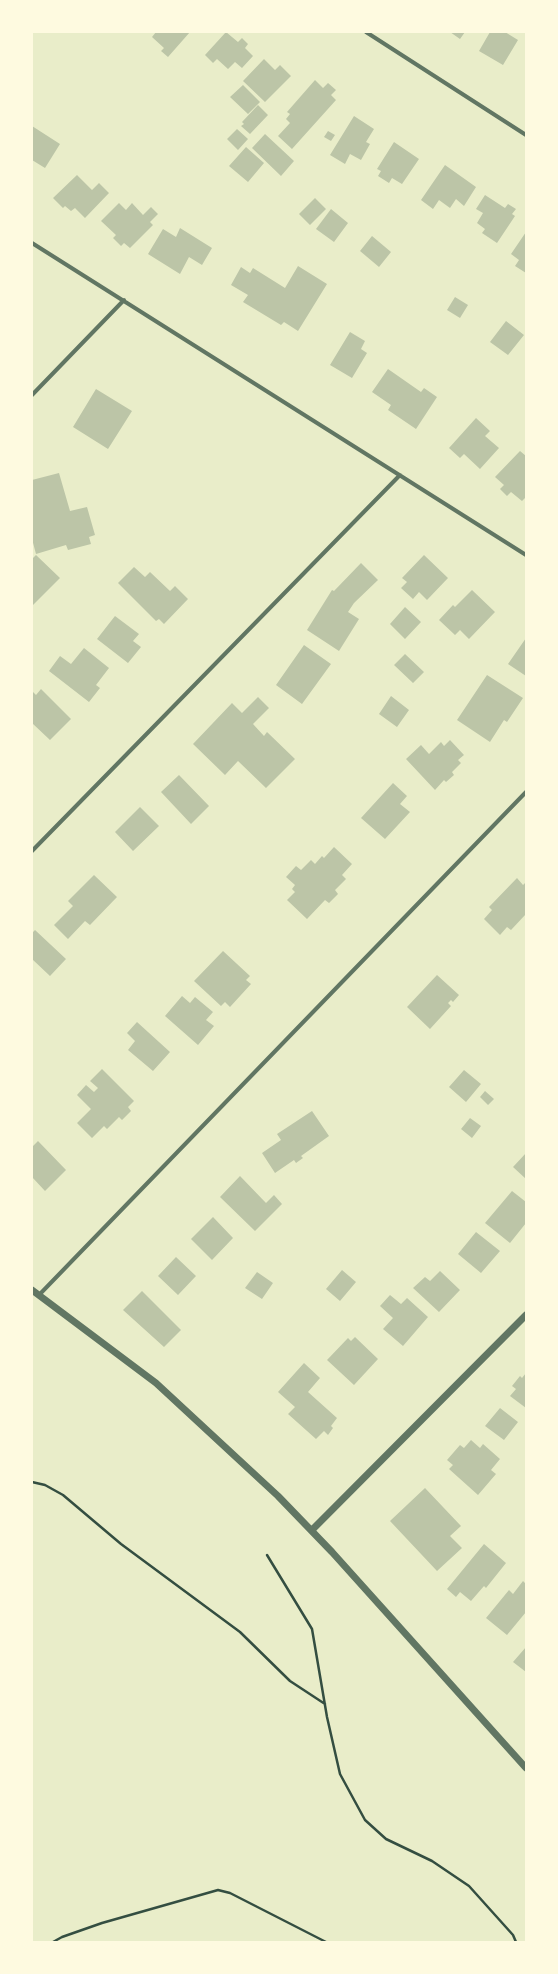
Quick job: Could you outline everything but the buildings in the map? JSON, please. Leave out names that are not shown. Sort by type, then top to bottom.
[{"type":"street","points":[[366,32],[526,135]]},
{"type":"street","points":[[32,243],[526,555]]},
{"type":"street","points":[[32,395],[124,300]]},
{"type":"street","points":[[32,851],[400,475]]},
{"type":"street","points":[[39,1295],[526,792]]},
{"type":"street","points":[[32,1290],[156,1382],[250,1470],[312,1530],[494,1730],[526,1768]]},
{"type":"street","points":[[312,1530],[526,1315]]},
{"type":"path","points":[[32,1482],[46,1485],[63,1495],[120,1544],[240,1632],[290,1681],[325,1704]]},
{"type":"path","points":[[267,1555],[312,1629],[325,1704],[340,1774],[365,1820],[386,1839],[432,1861],[469,1886],[513,1935],[516,1942]]},
{"type":"path","points":[[53,1942],[102,1923],[218,1890],[230,1893],[326,1942]]}]
